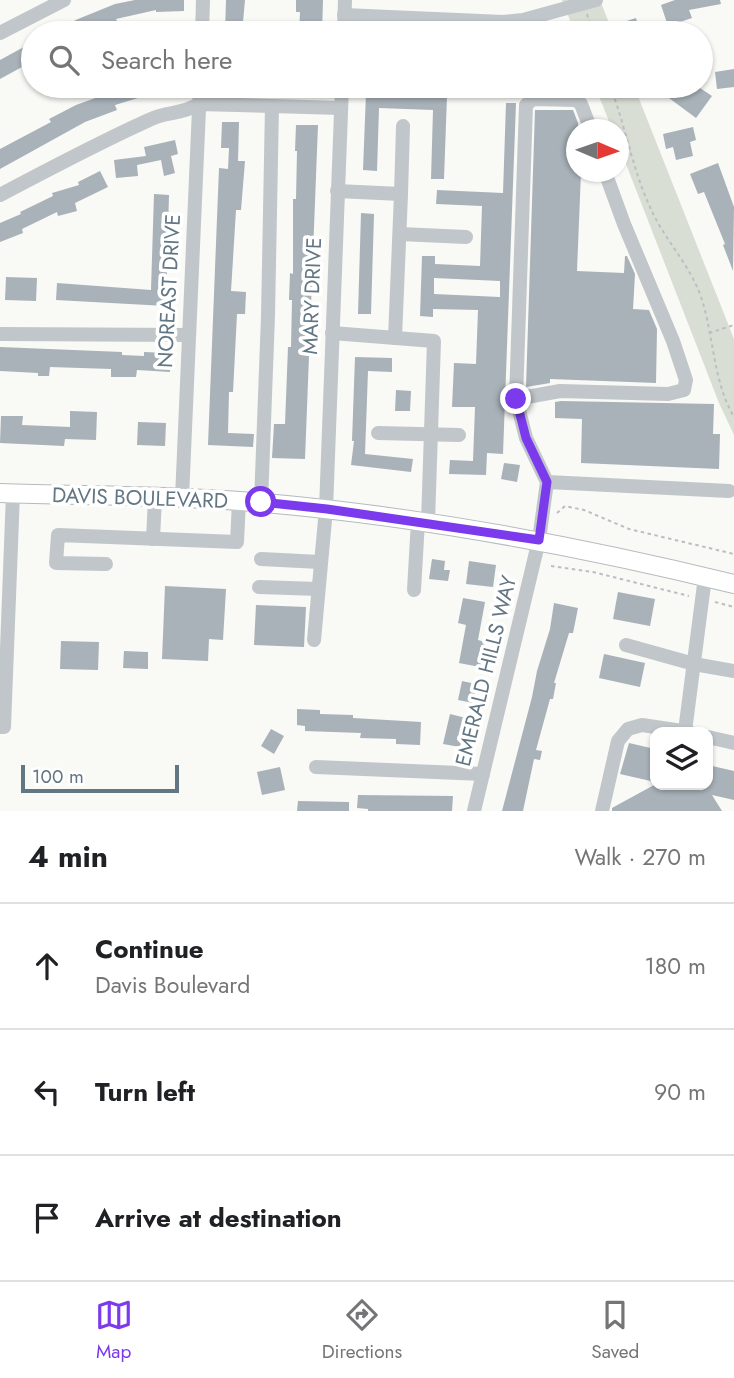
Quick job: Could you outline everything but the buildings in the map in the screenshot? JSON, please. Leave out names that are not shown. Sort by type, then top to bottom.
[{"type":"main road","name":"DAVIS BOULEVARD","points":[[6,493],[182,498],[327,509],[539,540],[734,584]]},
{"type":"street","points":[[23,21],[64,0]]},
{"type":"street","points":[[202,21],[203,0]]},
{"type":"street","points":[[344,21],[345,0]]},
{"type":"street","points":[[513,21],[590,2]]},
{"type":"street","points":[[344,15],[480,21]]},
{"type":"street","points":[[0,33],[21,22]]},
{"type":"street","name":"NOREAST DRIVE","points":[[182,498],[199,98]]},
{"type":"street","name":"MARY DRIVE","points":[[314,640],[327,509],[341,98]]},
{"type":"street","points":[[586,119],[581,104],[576,100],[533,99],[526,105],[516,399],[526,438],[547,482],[729,491]]},
{"type":"street","points":[[0,195],[104,140],[159,115],[186,112],[199,104],[341,108]]},
{"type":"street","points":[[261,502],[269,290],[272,106]]},
{"type":"street","points":[[396,338],[403,127]]},
{"type":"street","points":[[516,399],[560,391],[668,394],[684,390],[686,380],[673,341],[609,182]]},
{"type":"street","points":[[337,191],[401,194]]},
{"type":"street","points":[[400,234],[466,237]]},
{"type":"street","points":[[332,333],[434,341],[431,434],[414,590]]},
{"type":"street","points":[[0,334],[188,335]]},
{"type":"street","points":[[378,433],[459,435]]},
{"type":"street","name":"EMERALD HILLS WAY","points":[[474,811],[539,540],[547,482]]},
{"type":"street","points":[[2,727],[6,493]]},
{"type":"street","points":[[153,539],[155,498]]},
{"type":"street","points":[[106,564],[56,563],[58,535],[237,542],[239,501]]},
{"type":"street","points":[[261,559],[320,562]]},
{"type":"street","points":[[688,727],[705,577]]},
{"type":"street","points":[[259,587],[318,589]]},
{"type":"street","points":[[626,645],[694,664],[734,671]]},
{"type":"street","points":[[602,811],[618,741],[628,729],[642,725],[655,727]]},
{"type":"street","points":[[713,738],[734,743]]},
{"type":"street","points":[[316,767],[483,774]]},
{"type":"path","points":[[590,2],[591,21]]},
{"type":"path","points":[[614,98],[648,205],[663,234],[682,258],[696,283],[703,302],[721,384],[727,405],[734,417]]},
{"type":"path","points":[[709,332],[734,325]]},
{"type":"path","points":[[557,513],[565,506],[584,510],[629,529],[734,554]]},
{"type":"path","points":[[551,566],[593,572],[734,607]]},
{"type":"shaded area","points":[[562,0],[600,0],[608,21],[570,21]]},
{"type":"shaded area","points":[[600,98],[639,98],[734,339],[734,435],[629,172],[629,119],[608,119]]},
{"type":"route","points":[[261,502],[461,527],[539,540],[547,482],[526,438],[516,399]]}]
